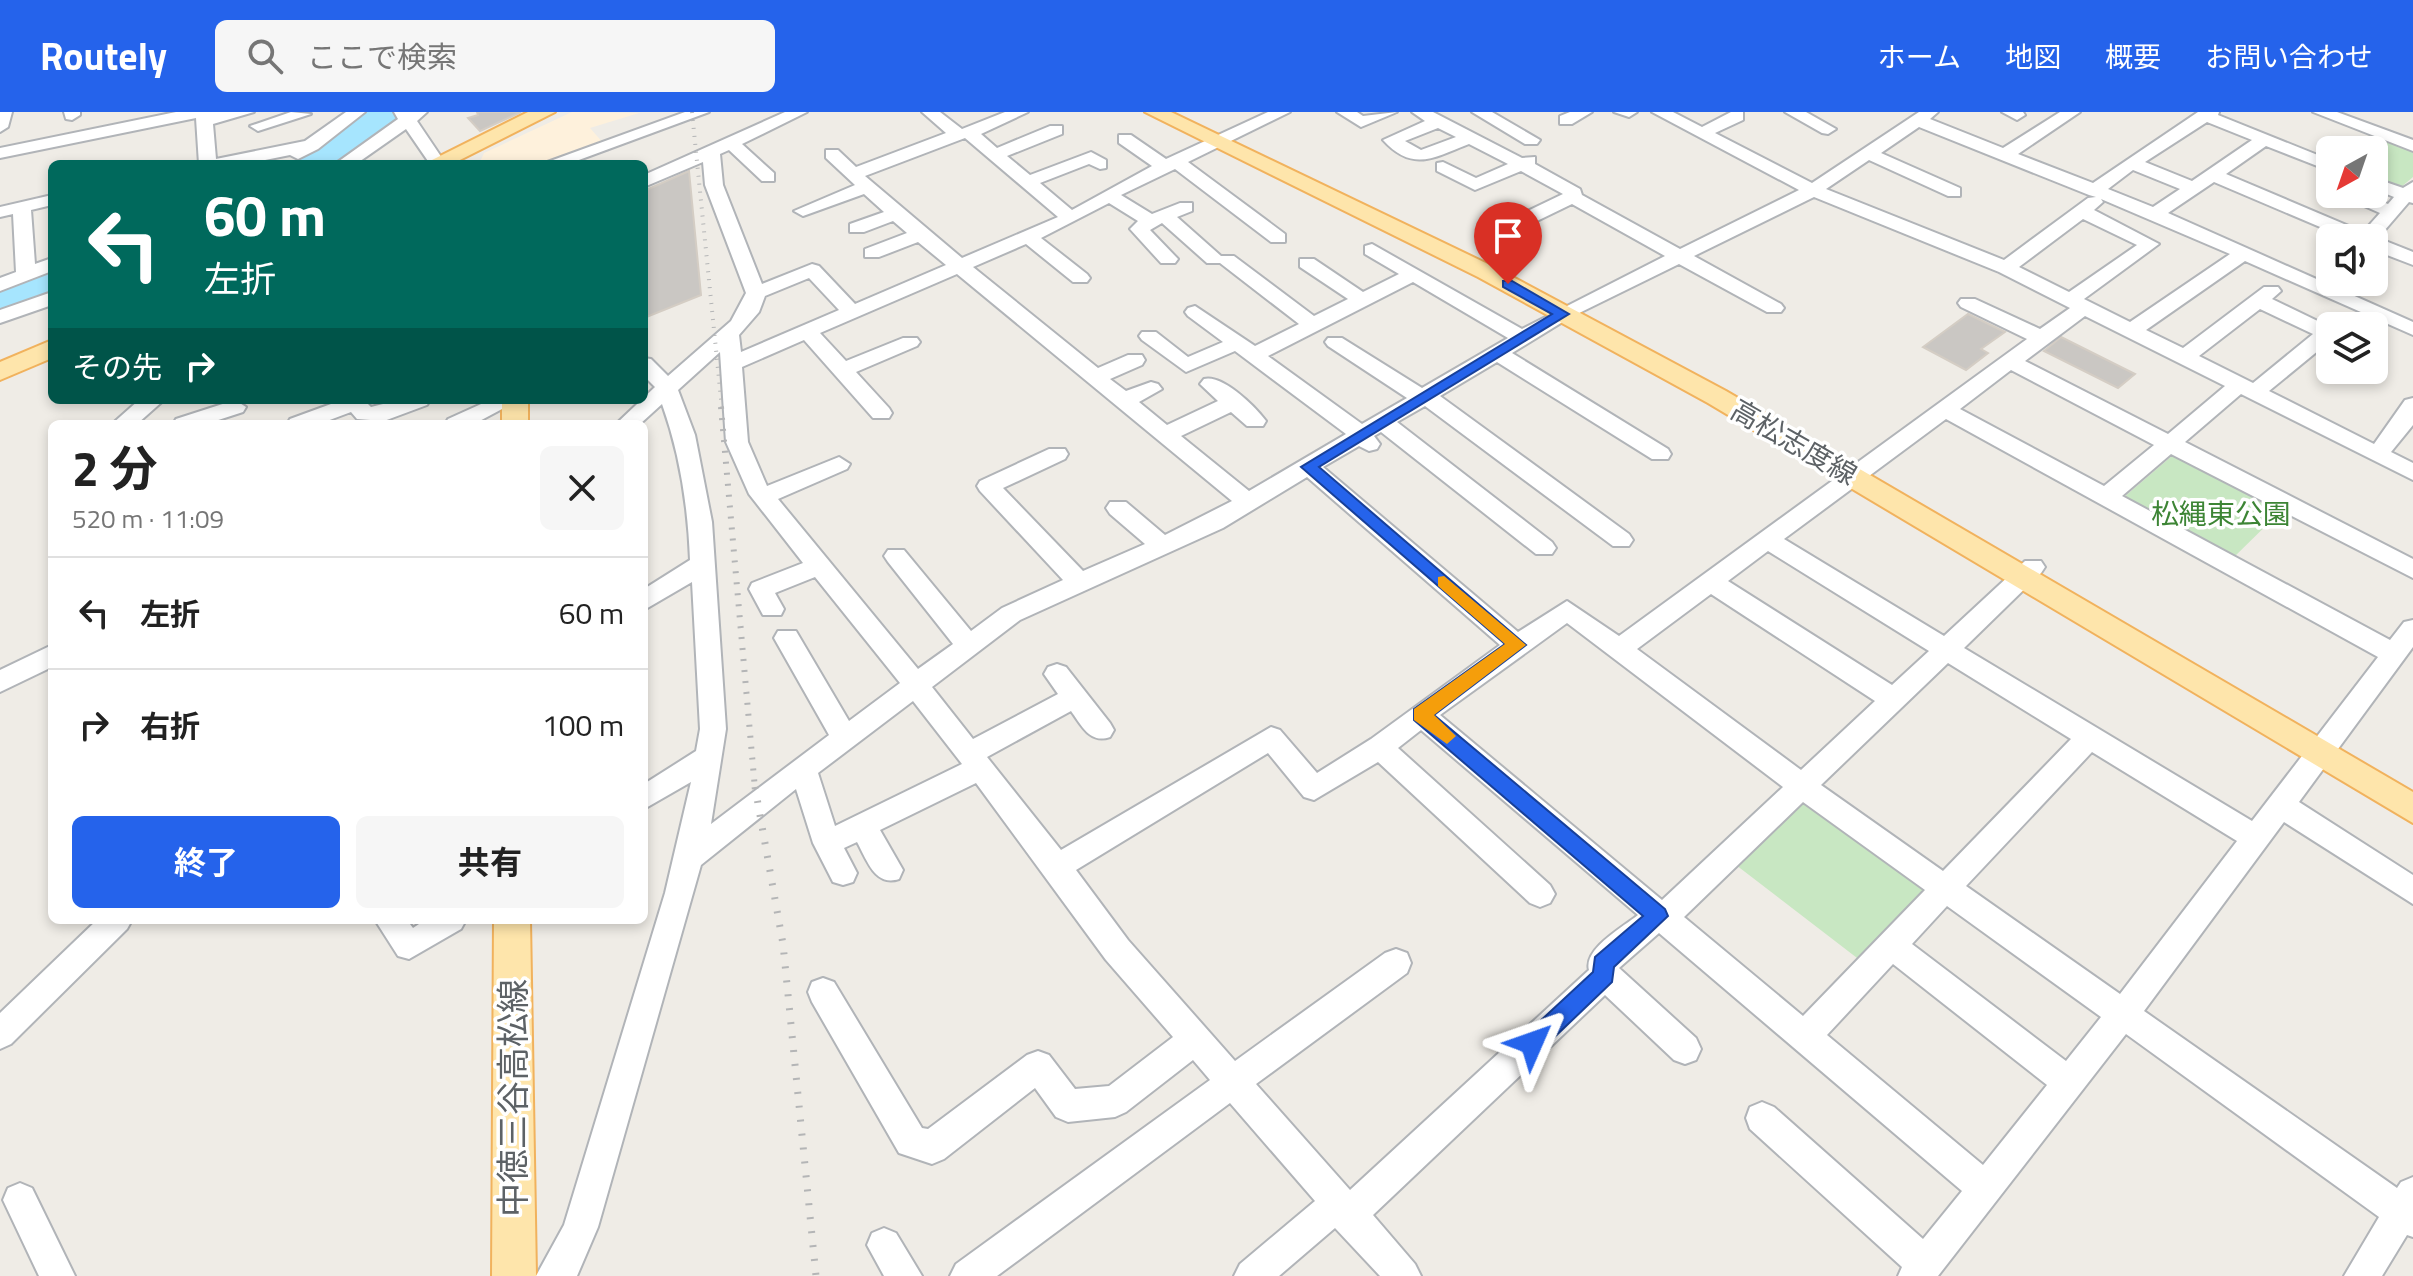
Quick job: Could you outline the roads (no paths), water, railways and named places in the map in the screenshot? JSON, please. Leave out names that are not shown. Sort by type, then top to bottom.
[{"type":"main road","points":[[445,160],[545,112]]},
{"type":"main road","name":"高松志度線","points":[[1155,112],[1223,140]]},
{"type":"main road","name":"高松志度線","points":[[1174,112],[1223,140],[1568,311],[1860,472],[2324,746],[2413,809]]},
{"type":"main road","points":[[0,360],[48,338]]},
{"type":"main road","points":[[0,372],[48,350]]},
{"type":"main road","name":"高松志度線","points":[[2324,746],[2413,789]]},
{"type":"main road","name":"中徳三谷高松線","points":[[506,1272],[512,924]]},
{"type":"street","points":[[0,127],[4,112]]},
{"type":"street","points":[[288,160],[357,112]]},
{"type":"street","points":[[562,160],[680,115],[701,112]]},
{"type":"street","points":[[648,180],[799,112]]},
{"type":"street","points":[[930,112],[995,155],[1071,218]]},
{"type":"street","points":[[803,211],[834,199],[861,180],[917,150],[1019,112]]},
{"type":"street","points":[[729,365],[1071,218],[1109,195],[1282,112]]},
{"type":"street","points":[[1345,112],[1361,122],[1389,112]]},
{"type":"street","points":[[1420,112],[1574,193],[1572,197]]},
{"type":"street","points":[[1470,138],[1420,157],[1392,140],[1482,112],[1531,140]]},
{"type":"street","points":[[1622,112],[1629,112]]},
{"type":"street","points":[[1660,112],[1813,190],[2006,268],[2413,472]]},
{"type":"street","points":[[1793,112],[1828,129]]},
{"type":"street","points":[[2004,155],[2072,112]]},
{"type":"street","points":[[2321,112],[2413,146]]},
{"type":"street","points":[[0,153],[69,128],[137,125],[203,115],[252,119],[303,113],[309,145]]},
{"type":"street","points":[[2006,268],[2083,212],[2132,163],[2209,113],[2316,160]]},
{"type":"street","points":[[203,115],[208,160]]},
{"type":"street","points":[[349,160],[408,116],[435,160]]},
{"type":"street","points":[[1702,133],[1737,116]]},
{"type":"street","points":[[688,859],[1011,614],[1160,544],[1215,522],[1309,467],[1366,440],[1381,421],[1521,337],[1813,190],[1924,116],[1973,143],[2155,214],[2316,282]]},
{"type":"street","points":[[995,155],[1056,130]]},
{"type":"street","points":[[1973,143],[1991,131]]},
{"type":"street","points":[[902,138],[938,167]]},
{"type":"street","points":[[1125,139],[1171,165],[1278,238]]},
{"type":"street","points":[[2155,214],[2264,140]]},
{"type":"street","points":[[731,143],[768,177]]},
{"type":"street","points":[[238,160],[309,145]]},
{"type":"street","points":[[648,404],[729,334],[749,312],[756,293],[714,185],[711,152]]},
{"type":"street","points":[[1867,153],[1954,192]]},
{"type":"street","points":[[832,154],[896,214],[1248,502]]},
{"type":"street","points":[[1443,167],[1475,185],[1540,156]]},
{"type":"street","points":[[1027,182],[1091,157],[1100,164]]},
{"type":"street","points":[[2132,163],[2193,188]]},
{"type":"street","points":[[2213,175],[2331,224]]},
{"type":"street","points":[[2388,187],[2410,193]]},
{"type":"street","points":[[2378,224],[2410,193]]},
{"type":"street","points":[[1109,195],[1157,218],[1313,325]]},
{"type":"street","points":[[1503,230],[1572,197]]},
{"type":"street","points":[[1572,197],[1676,257],[1774,308]]},
{"type":"street","points":[[0,212],[48,201]]},
{"type":"street","points":[[22,207],[26,275]]},
{"type":"street","points":[[1168,259],[1139,229],[1186,207]]},
{"type":"street","points":[[2382,208],[2390,211]]},
{"type":"street","points":[[1620,648],[2011,362],[2150,244],[2083,212]]},
{"type":"street","points":[[857,228],[896,214]]},
{"type":"street","points":[[1039,214],[1003,229],[1080,278]]},
{"type":"street","points":[[872,253],[921,234]]},
{"type":"street","points":[[2388,249],[2413,259]]},
{"type":"street","points":[[1372,250],[1521,337]]},
{"type":"street","points":[[2131,331],[2244,253]]},
{"type":"street","points":[[1307,263],[1362,300]]},
{"type":"street","points":[[0,285],[48,266]]},
{"type":"street","points":[[756,293],[812,270],[852,312]]},
{"type":"street","points":[[1124,400],[1186,366],[1244,350],[1313,325],[1413,274]]},
{"type":"street","points":[[2185,357],[2293,275]]},
{"type":"street","points":[[807,331],[889,296]]},
{"type":"street","points":[[2347,296],[2413,329]]},
{"type":"street","points":[[0,317],[48,299]]},
{"type":"street","points":[[2106,497],[2170,443],[2327,333],[2258,300]]},
{"type":"street","points":[[1968,303],[2042,338]]},
{"type":"street","points":[[1195,312],[1366,440]]},
{"type":"street","points":[[807,331],[881,413]]},
{"type":"street","points":[[729,334],[729,365],[740,452],[763,497],[916,685],[1117,950],[1403,1276]]},
{"type":"street","points":[[1149,336],[1186,366]]},
{"type":"street","points":[[842,370],[910,342]]},
{"type":"street","points":[[1335,342],[1422,396],[1621,540]]},
{"type":"street","points":[[1496,352],[1660,454]]},
{"type":"street","points":[[1096,377],[1135,360]]},
{"type":"street","points":[[2011,362],[2413,569]]},
{"type":"street","points":[[554,1276],[566,1262],[581,1227],[688,859],[713,729],[700,522],[684,435],[666,386],[648,368]]},
{"type":"street","points":[[1211,384],[1255,421]]},
{"type":"street","points":[[1166,434],[1233,402]]},
{"type":"street","points":[[127,420],[148,404]]},
{"type":"street","points":[[309,420],[352,404]]},
{"type":"street","points":[[356,404],[365,414],[384,414],[409,404]]},
{"type":"street","points":[[631,420],[648,404]]},
{"type":"street","points":[[2377,455],[2406,419],[2413,405]]},
{"type":"street","points":[[196,420],[235,407]]},
{"type":"street","points":[[1945,410],[2394,654]]},
{"type":"street","points":[[474,420],[510,412]]},
{"type":"street","points":[[1381,421],[1544,548]]},
{"type":"street","points":[[1057,454],[988,486],[1079,582]]},
{"type":"street","points":[[763,497],[839,464]]},
{"type":"street","points":[[1309,467],[1517,645]]},
{"type":"street","points":[[1118,508],[1160,544]]},
{"type":"street","points":[[1766,539],[2255,838]]},
{"type":"street","points":[[896,556],[969,646]]},
{"type":"street","points":[[648,598],[702,564]]},
{"type":"street","points":[[772,609],[761,589],[819,566]]},
{"type":"street","points":[[1685,1049],[1605,975],[1602,963],[1660,917],[2028,571]]},
{"type":"street","points":[[1710,581],[1891,698]]},
{"type":"street","points":[[1057,867],[1271,738],[1314,789],[1380,747],[1567,610],[1800,785],[2123,1014],[2409,1209],[2362,1276]]},
{"type":"street","points":[[1762,1118],[1921,1270],[2123,1014],[2413,629]]},
{"type":"street","points":[[787,638],[845,738]]},
{"type":"street","points":[[0,682],[48,657]]},
{"type":"street","points":[[1057,674],[1101,730]]},
{"type":"street","points":[[827,843],[975,761],[1075,697]]},
{"type":"street","points":[[1421,715],[1986,1189]]},
{"type":"street","points":[[1804,1037],[2089,737]]},
{"type":"street","points":[[1380,747],[1540,894]]},
{"type":"street","points":[[648,795],[709,756]]},
{"type":"street","points":[[803,769],[827,843],[843,873]]},
{"type":"street","points":[[2279,804],[2413,891]]},
{"type":"street","points":[[862,826],[889,870]]},
{"type":"street","points":[[0,1034],[113,924]]},
{"type":"street","points":[[393,924],[409,946],[445,924]]},
{"type":"street","points":[[1891,945],[2069,1083]]},
{"type":"street","points":[[968,1276],[1396,963]]},
{"type":"street","points":[[1252,1276],[1342,1210],[1605,975]]},
{"type":"street","points":[[823,992],[911,1141],[932,1147],[1038,1066],[1068,1106],[1115,1101],[1195,1040]]},
{"type":"street","points":[[20,1200],[57,1276]]},
{"type":"street","points":[[884,1245],[904,1276]]},
{"type":"water","points":[[366,112],[414,112],[342,160],[297,160]]},
{"type":"water","points":[[48,268],[48,292],[0,310],[0,287]]},
{"type":"railway","points":[[692,112],[722,409]]},
{"type":"railway","points":[[721,407],[755,789]]},
{"type":"railway","points":[[755,787],[783,944],[816,1276]]},
{"type":"park label","name":"松縄東公園","points":[[2221,514]]}]
